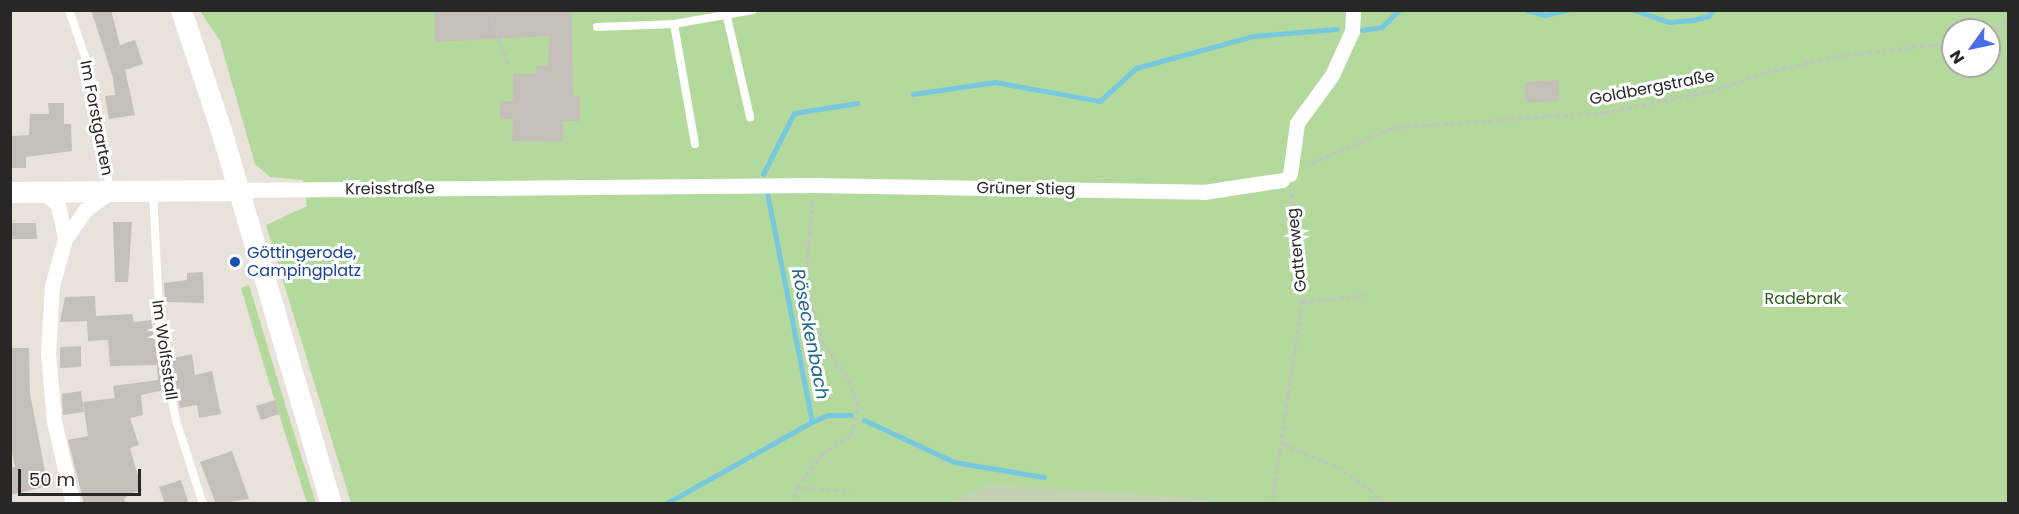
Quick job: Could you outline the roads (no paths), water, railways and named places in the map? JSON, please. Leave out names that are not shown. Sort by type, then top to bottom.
[{"type":"main road","points":[[181,10],[239,190],[331,504]]},
{"type":"main road","name":"Kreisstraße","points":[[10,192],[239,190]]},
{"type":"street","name":"Grüner Stieg","points":[[769,185],[1204,192],[1286,177],[1297,123],[1332,75],[1352,31],[1353,10]]},
{"type":"street","name":"Kreisstraße","points":[[239,190],[769,185]]},
{"type":"street","points":[[44,192],[58,205],[65,239]]},
{"type":"street","points":[[73,504],[54,421],[48,353],[52,286],[65,239],[85,210],[110,192]]},
{"type":"lane","name":"Im Forstgarten","points":[[69,10],[90,71],[110,192]]},
{"type":"lane","points":[[597,27],[674,24],[727,17],[753,10]]},
{"type":"lane","points":[[727,17],[750,117]]},
{"type":"lane","points":[[674,24],[695,144]]},
{"type":"lane","name":"Im Wolfsstall","points":[[153,192],[161,348],[176,420],[202,504]]},
{"type":"waterway","name":"Röseckenbach","points":[[1362,30],[1382,27],[1399,10]]},
{"type":"waterway","name":"Röseckenbach","points":[[1527,10],[1545,15],[1567,10]]},
{"type":"waterway","name":"Röseckenbach","points":[[1634,10],[1669,22],[1708,16],[1713,10]]},
{"type":"waterway","name":"Röseckenbach","points":[[913,94],[995,82],[1100,101],[1136,68],[1253,36],[1337,29]]},
{"type":"waterway","name":"Röseckenbach","points":[[763,174],[794,113],[857,103]]},
{"type":"waterway","name":"Röseckenbach","points":[[665,504],[812,422],[767,193]]},
{"type":"waterway","points":[[812,422],[828,415],[851,415]]},
{"type":"waterway","points":[[864,420],[954,462],[1044,477]]},
{"type":"place","name":"Göttingerode, Campingplatz","points":[[235,262]]},
{"type":"park label","name":"Radebrak","points":[[1803,299]]}]
